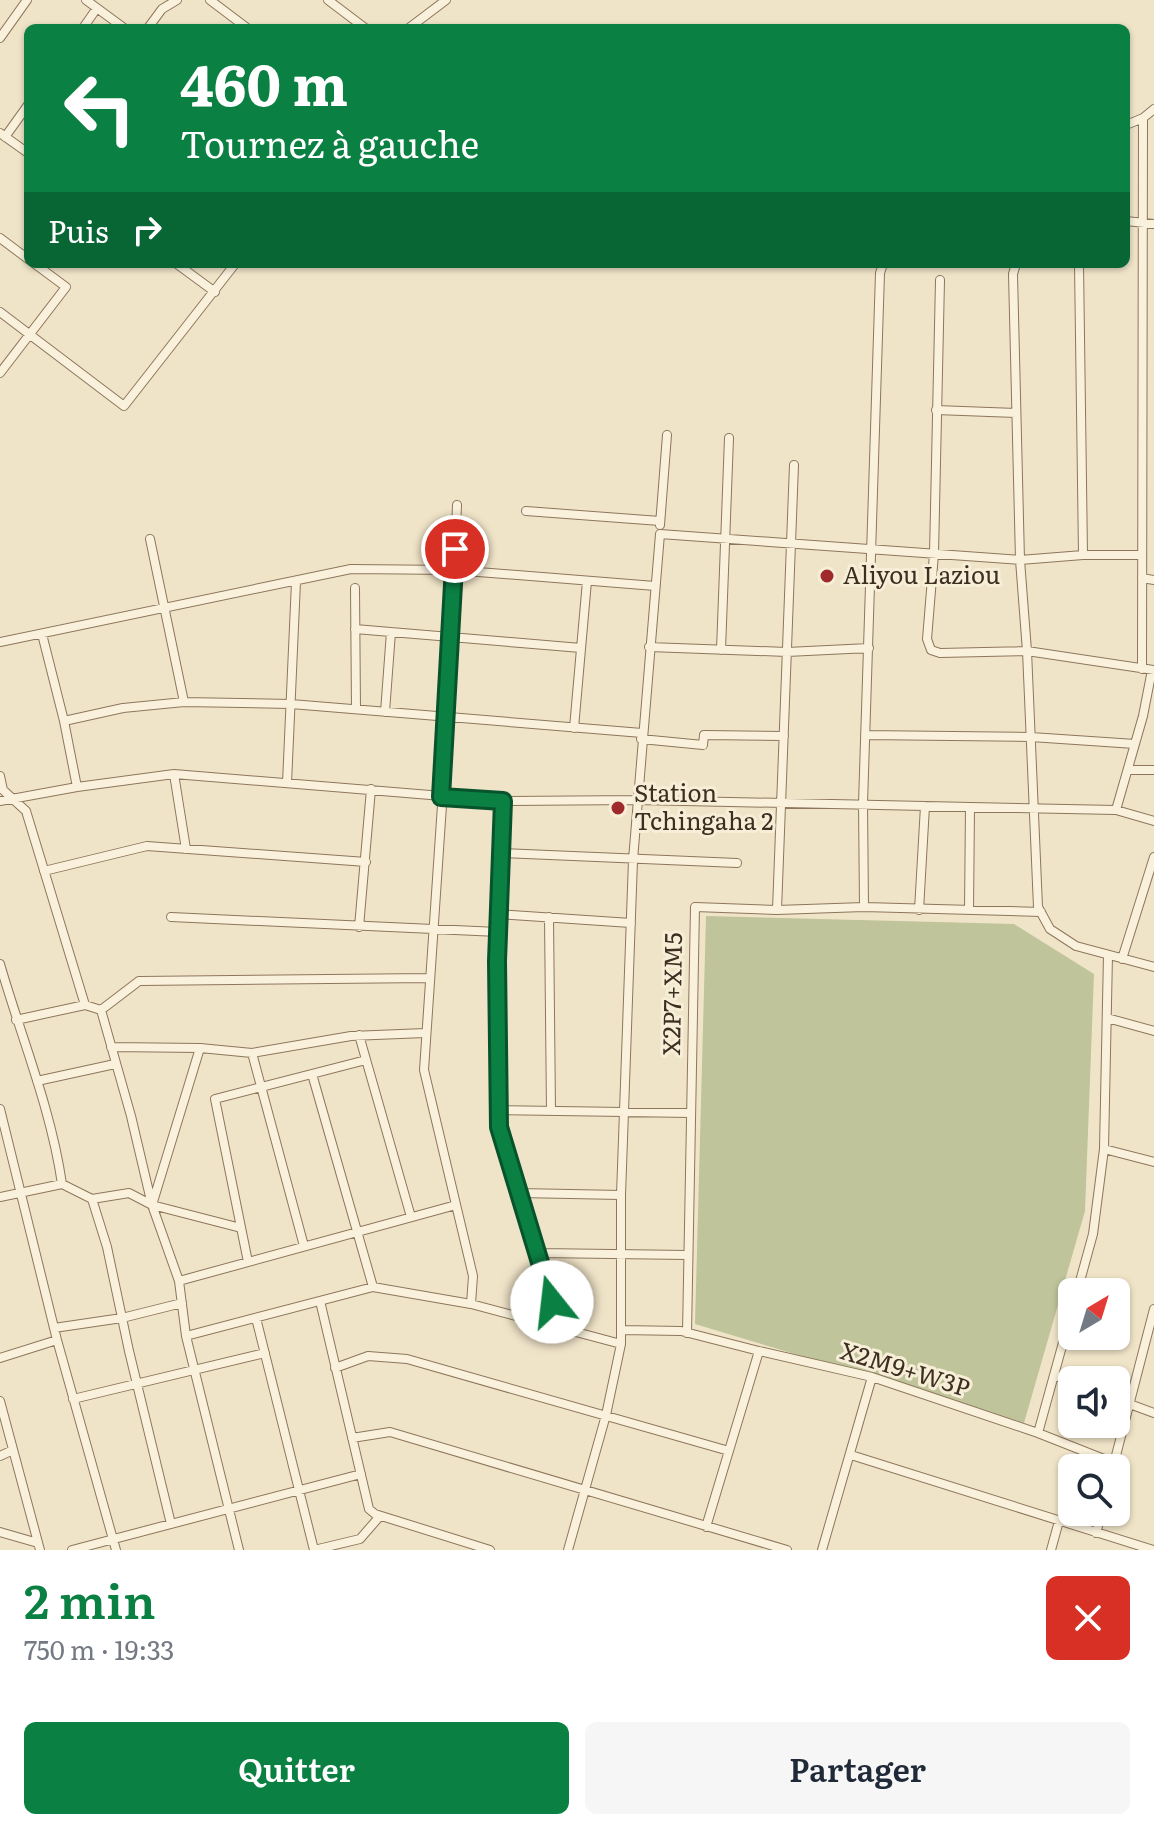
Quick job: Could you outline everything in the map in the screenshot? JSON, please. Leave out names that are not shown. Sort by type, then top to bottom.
[{"type":"street","points":[[0,38],[27,0]]},
{"type":"street","points":[[86,0],[119,24]]},
{"type":"street","points":[[151,24],[162,9],[177,0]]},
{"type":"street","points":[[210,0],[242,24]]},
{"type":"street","points":[[328,0],[360,24]]},
{"type":"street","points":[[414,24],[446,0]]},
{"type":"street","points":[[86,24],[97,8]]},
{"type":"street","points":[[1130,123],[1154,109]]},
{"type":"street","points":[[24,110],[3,135],[24,150]]},
{"type":"street","points":[[1116,810],[1143,716],[1149,670],[1142,578],[1143,118]]},
{"type":"street","points":[[1130,222],[1154,224]]},
{"type":"street","points":[[0,238],[24,256]]},
{"type":"street","points":[[0,373],[66,287],[40,268]]},
{"type":"street","points":[[182,268],[215,292]]},
{"type":"street","points":[[0,312],[124,406],[232,268]]},
{"type":"street","points":[[864,907],[863,804],[882,268]]},
{"type":"street","points":[[1015,268],[1020,560],[1027,651],[1035,882],[1041,912],[1050,929],[1076,946],[1154,967]]},
{"type":"street","points":[[1079,268],[1083,555]]},
{"type":"street","points":[[940,280],[934,554],[927,639],[931,650],[940,653],[1027,651],[1149,670]]},
{"type":"street","points":[[936,410],[1016,413]]},
{"type":"street","points":[[568,1550],[606,1415],[621,1344],[621,1195],[633,860],[667,435]]},
{"type":"street","points":[[721,650],[729,438]]},
{"type":"street","points":[[777,910],[794,465]]},
{"type":"street","points":[[457,505],[448,717],[424,1070],[473,1276],[471,1304]]},
{"type":"street","points":[[526,511],[660,521]]},
{"type":"street","points":[[660,534],[1020,560],[1083,555],[1142,555]]},
{"type":"street","points":[[150,539],[184,702]]},
{"type":"street","points":[[0,642],[351,569],[453,570],[655,586]]},
{"type":"street","points":[[1142,578],[1154,580]]},
{"type":"street","points":[[574,728],[587,581]]},
{"type":"street","points":[[287,783],[296,582]]},
{"type":"street","points":[[355,588],[356,709]]},
{"type":"street","points":[[355,629],[581,648]]},
{"type":"street","points":[[385,712],[391,632]]},
{"type":"street","points":[[42,634],[77,787]]},
{"type":"street","points":[[649,647],[787,652],[869,648]]},
{"type":"street","points":[[64,721],[123,708],[184,702],[291,704],[574,728],[703,745],[704,735],[784,736]]},
{"type":"street","points":[[1143,716],[1154,716]]},
{"type":"street","points":[[865,735],[1031,737],[1135,744]]},
{"type":"street","points":[[1128,770],[1154,770]]},
{"type":"street","points":[[174,774],[186,849]]},
{"type":"street","points":[[0,801],[174,774],[503,801],[638,800],[1116,810],[1154,821]]},
{"type":"street","points":[[0,776],[3,790],[26,811],[85,1005]]},
{"type":"street","points":[[359,927],[371,789]]},
{"type":"street","points":[[503,801],[498,914],[499,1127],[559,1326]]},
{"type":"street","points":[[919,910],[925,806]]},
{"type":"street","points":[[969,910],[970,807]]},
{"type":"street","points":[[44,871],[147,846],[366,862]]},
{"type":"street","points":[[500,853],[737,863]]},
{"type":"street","points":[[1122,959],[1154,857]]},
{"type":"street","name":"X2P7+XM5","points":[[687,1333],[695,907],[777,910],[864,907],[1041,912]]},
{"type":"street","points":[[498,914],[631,923]]},
{"type":"street","points":[[171,917],[498,932]]},
{"type":"street","points":[[549,917],[551,1111]]},
{"type":"street","points":[[1081,1278],[1093,1234],[1104,1149],[1108,955]]},
{"type":"street","points":[[0,964],[49,1114],[62,1184]]},
{"type":"street","points":[[101,1010],[139,981],[428,978]]},
{"type":"street","points":[[16,1020],[85,1005],[101,1010]]},
{"type":"street","points":[[101,1010],[152,1205],[179,1281],[186,1336],[239,1550]]},
{"type":"street","points":[[1107,1018],[1154,1031]]},
{"type":"street","points":[[111,1047],[200,1048],[252,1053],[359,1035],[425,1033]]},
{"type":"street","points":[[359,1035],[411,1217]]},
{"type":"street","points":[[152,1205],[200,1048]]},
{"type":"street","points":[[252,1053],[304,1246]]},
{"type":"street","points":[[248,1262],[215,1099],[366,1060]]},
{"type":"street","points":[[37,1081],[115,1064]]},
{"type":"street","points":[[312,1074],[373,1287]]},
{"type":"street","points":[[0,1109],[57,1340],[116,1550]]},
{"type":"street","points":[[499,1110],[691,1113]]},
{"type":"street","points":[[1104,1149],[1154,1162]]},
{"type":"street","points":[[0,1197],[62,1184],[92,1199],[129,1193],[152,1205],[241,1228]]},
{"type":"street","points":[[519,1193],[621,1195]]},
{"type":"street","points":[[92,1199],[107,1247],[171,1524]]},
{"type":"street","points":[[179,1281],[456,1205]]},
{"type":"street","points":[[538,1253],[688,1255]]},
{"type":"street","points":[[186,1336],[373,1287],[471,1304],[621,1344]]},
{"type":"street","points":[[320,1301],[369,1509],[380,1516],[490,1550]]},
{"type":"street","points":[[54,1328],[122,1318],[182,1303]]},
{"type":"street","points":[[1154,1309],[1130,1404],[1154,1413]]},
{"type":"street","points":[[256,1318],[314,1550],[360,1539],[380,1516]]},
{"type":"street","name":"X2M9+W3P","points":[[621,1330],[687,1333],[872,1377],[1038,1433],[1086,1454]]},
{"type":"street","points":[[0,1358],[57,1340]]},
{"type":"street","points":[[1038,1433],[1061,1350]]},
{"type":"street","points":[[706,1527],[759,1351]]},
{"type":"street","points":[[73,1399],[265,1353]]},
{"type":"street","points":[[335,1368],[368,1356],[407,1359],[729,1451]]},
{"type":"street","points":[[1054,1375],[1058,1377]]},
{"type":"street","points":[[822,1550],[872,1377]]},
{"type":"street","points":[[0,1401],[39,1546]]},
{"type":"street","points":[[352,1438],[390,1432],[787,1550]]},
{"type":"street","points":[[0,1456],[13,1450]]},
{"type":"street","points":[[851,1455],[1058,1521]]},
{"type":"street","points":[[72,1550],[361,1474]]},
{"type":"street","points":[[1051,1550],[1058,1525]]},
{"type":"street","points":[[1074,1526],[1120,1545],[1153,1550]]},
{"type":"street","points":[[1096,1533],[1098,1526]]},
{"type":"street","points":[[0,1532],[39,1546]]},
{"type":"green space","points":[[706,916],[1014,924],[1094,974],[1085,1211],[1066,1278],[1058,1278],[1058,1305],[1024,1423],[695,1324]]},
{"type":"place","name":"Aliyou Laziou","points":[[827,576]]},
{"type":"place","name":"Station Tchingaha 2","points":[[618,808]]},
{"type":"route","points":[[455,549],[448,717],[441,797],[503,801],[497,961],[499,1127],[552,1302]]}]
